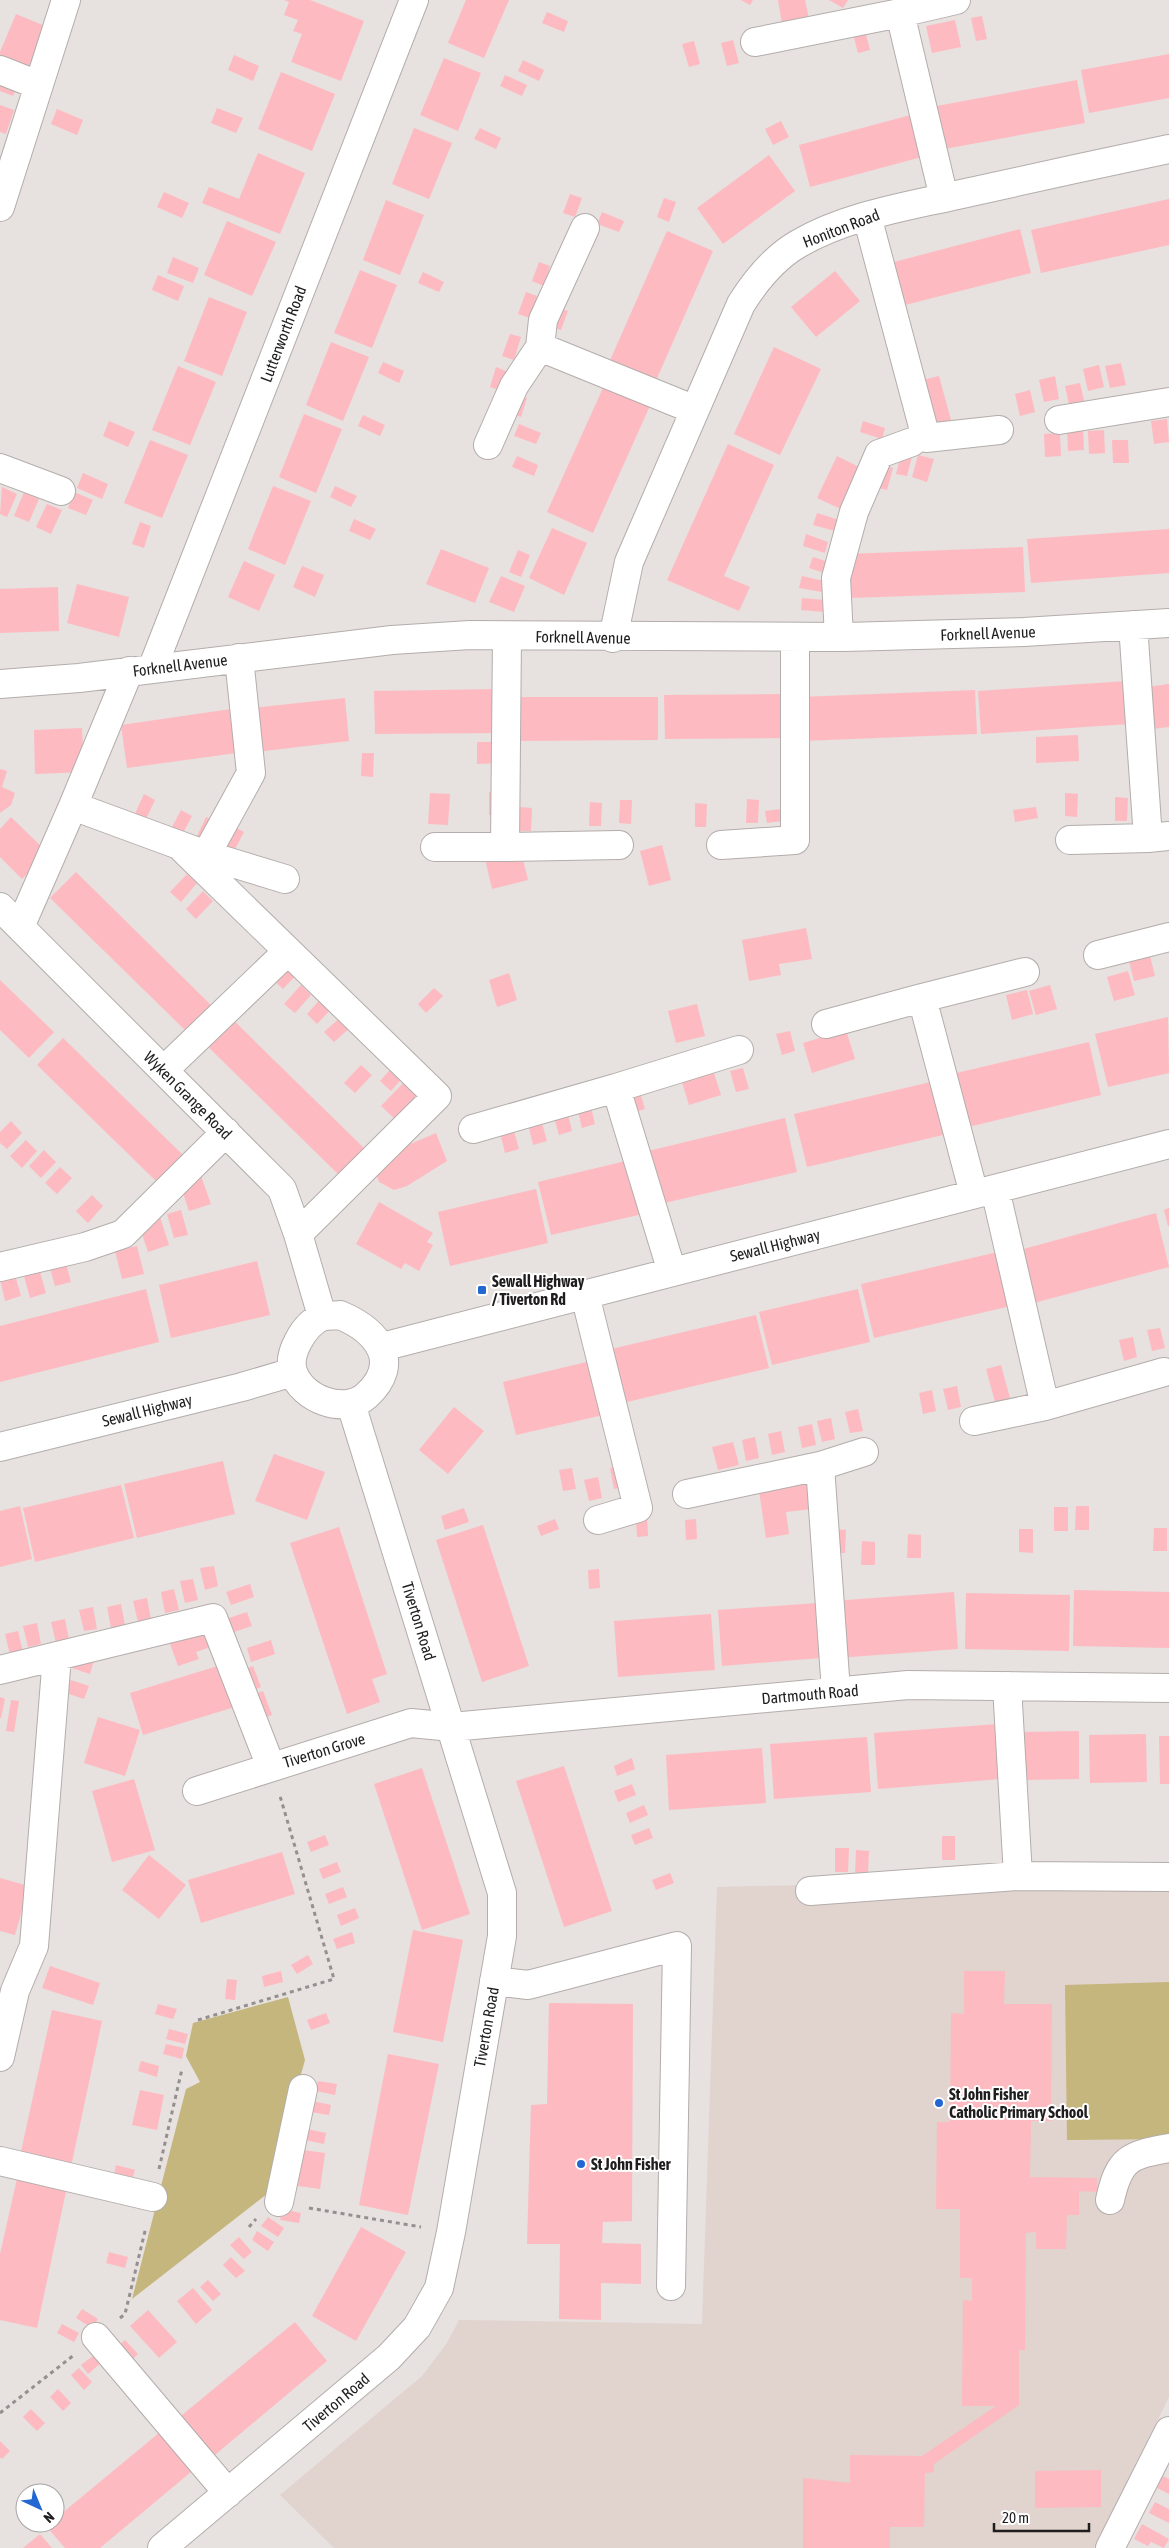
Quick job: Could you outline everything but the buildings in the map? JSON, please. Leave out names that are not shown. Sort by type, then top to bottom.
[{"type":"street","points":[[1,202],[66,0]]},
{"type":"street","name":"Lutterworth Road","points":[[20,927],[73,806],[140,670],[414,0]]},
{"type":"street","points":[[755,42],[956,0]]},
{"type":"street","points":[[900,13],[944,198]]},
{"type":"street","points":[[0,70],[38,85]]},
{"type":"street","name":"Honiton Road","points":[[613,638],[629,562],[741,304],[764,272],[798,244],[821,232],[868,216],[1169,149]]},
{"type":"street","points":[[868,216],[926,438],[999,430]]},
{"type":"street","points":[[488,445],[514,386],[540,347],[543,320],[585,228]]},
{"type":"street","points":[[540,347],[695,410]]},
{"type":"street","points":[[1059,420],[1169,402]]},
{"type":"street","points":[[839,637],[836,578],[854,512],[879,454],[912,442]]},
{"type":"street","points":[[0,468],[61,491]]},
{"type":"street","name":"Forknell Avenue","points":[[0,684],[140,670],[392,640],[507,636],[613,638],[839,637],[1024,632],[1169,623]]},
{"type":"street","points":[[1070,840],[1158,837],[1133,625]]},
{"type":"street","points":[[505,847],[507,636]]},
{"type":"street","points":[[721,845],[795,840],[795,637]]},
{"type":"street","points":[[206,855],[251,772],[239,658]]},
{"type":"street","points":[[73,806],[180,846],[285,880]]},
{"type":"street","points":[[435,847],[619,845]]},
{"type":"street","points":[[180,846],[437,1096],[298,1234]]},
{"type":"street","name":"Wyken Grange Road","points":[[0,907],[282,1189],[298,1234],[322,1316]]},
{"type":"street","points":[[1098,955],[1169,937]]},
{"type":"street","points":[[164,1070],[288,951]]},
{"type":"street","points":[[826,1024],[1025,972]]},
{"type":"street","points":[[922,998],[984,1192],[1045,1406]]},
{"type":"street","points":[[473,1130],[739,1050]]},
{"type":"street","points":[[616,1088],[672,1272]]},
{"type":"street","points":[[0,1267],[85,1247],[122,1234],[226,1132]]},
{"type":"street","name":"Sewall Highway","points":[[382,1347],[1169,1144]]},
{"type":"street","points":[[585,1295],[638,1508],[598,1520]]},
{"type":"street","points":[[340,1315],[355,1321],[370,1331],[382,1347],[384,1363],[380,1376],[366,1396],[351,1404],[332,1404],[320,1400],[307,1390],[293,1372],[293,1355],[298,1342],[308,1327],[322,1316],[340,1315]]},
{"type":"street","name":"Sewall Highway","points":[[0,1446],[242,1387],[293,1372]]},
{"type":"street","points":[[974,1421],[1045,1406],[1164,1372]]},
{"type":"street","name":"Tiverton Road","points":[[162,2548],[389,2357],[417,2327],[439,2288],[451,2232],[502,1936],[502,1893],[351,1404]]},
{"type":"street","points":[[687,1494],[820,1466],[864,1452]]},
{"type":"street","points":[[820,1466],[836,1691]]},
{"type":"street","points":[[0,1670],[213,1618],[271,1767]]},
{"type":"street","points":[[0,2057],[8,1989],[34,1946],[57,1656]]},
{"type":"street","name":"Dartmouth Road","points":[[452,1727],[908,1685],[1169,1688]]},
{"type":"street","points":[[1007,1686],[1018,1876]]},
{"type":"street","name":"Tiverton Grove","points":[[197,1791],[412,1723],[452,1727]]},
{"type":"street","points":[[810,1891],[1018,1876],[1169,1877]]},
{"type":"street","points":[[494,1981],[528,1985],[677,1946],[670,2286]]},
{"type":"street","points":[[280,2202],[303,2089]]},
{"type":"street","points":[[1110,2200],[1115,2179],[1124,2163],[1140,2153],[1169,2148]]},
{"type":"street","points":[[0,2160],[153,2197]]},
{"type":"street","points":[[96,2337],[228,2493]]},
{"type":"street","points":[[1110,2548],[1169,2431]]},
{"type":"path","points":[[198,2020],[334,1979],[271,1767]]},
{"type":"path","points":[[0,2413],[125,2314],[182,2069]]},
{"type":"path","points":[[249,2227],[274,2201],[451,2232]]},
{"type":"shaded area","name":"St John Fisher Catholic Primary School","points":[[1169,1876],[1169,2397],[1094,2548],[334,2548],[280,2495],[422,2376],[447,2343],[459,2320],[702,2324],[717,1887]]},
{"type":"shaded area","points":[[1169,1982],[1169,2139],[1067,2140],[1065,1985]]},
{"type":"shaded area","points":[[288,1997],[305,2060],[267,2194],[132,2299],[186,2089],[200,2082],[186,2056],[193,2023]]},
{"type":"place","name":"Sewall Highway / Tiverton Rd","points":[[482,1290]]},
{"type":"place","name":"St John Fisher Catholic Primary School","points":[[939,2103]]},
{"type":"place","name":"St John Fisher","points":[[581,2164]]}]
